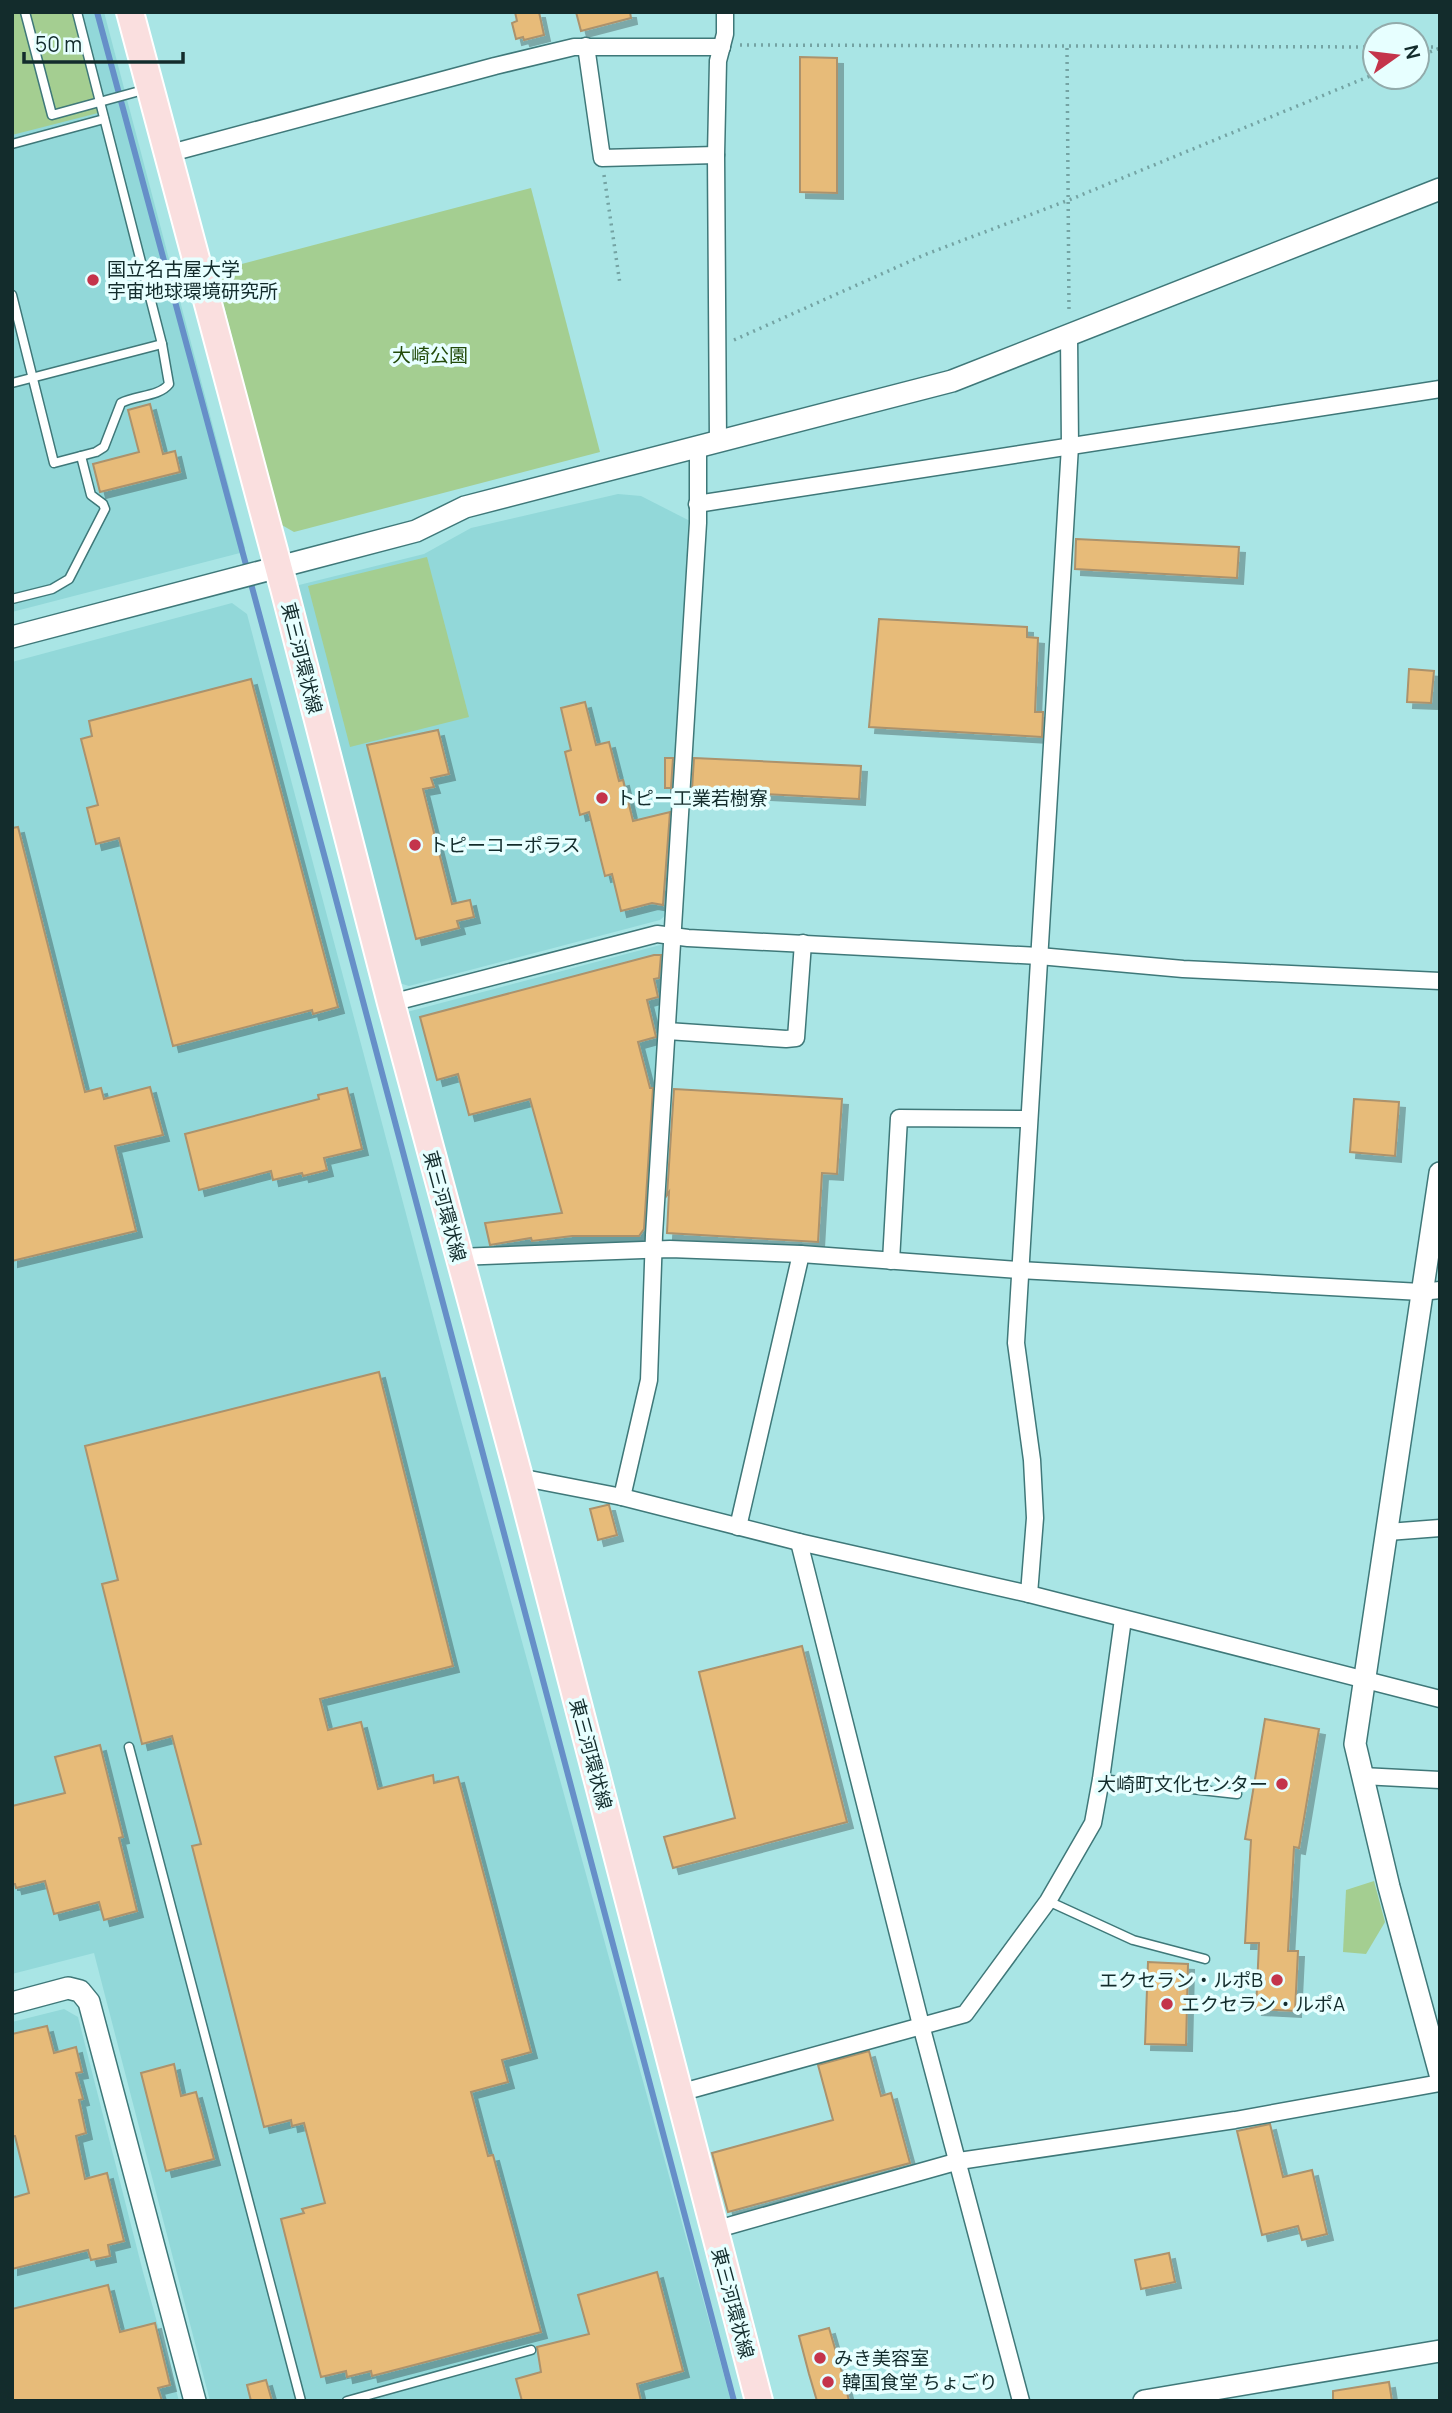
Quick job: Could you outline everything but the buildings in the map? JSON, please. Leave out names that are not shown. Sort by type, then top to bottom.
[{"type":"main road","name":"東三河環状線","points":[[130,12],[139,91],[167,154],[458,1257],[519,1478],[759,2401]]},
{"type":"street","points":[[622,1497],[649,1380],[654,1250],[697,504],[708,444],[717,348],[718,61],[725,12]]},
{"type":"street","points":[[167,154],[495,66],[586,46],[722,47]]},
{"type":"street","points":[[586,46],[602,158],[716,155]]},
{"type":"street","points":[[12,637],[416,531],[465,507],[952,381],[1440,189]]},
{"type":"street","points":[[1029,1594],[1035,1518],[1032,1460],[1016,1343],[1070,446],[1069,336]]},
{"type":"street","points":[[697,504],[1440,389]]},
{"type":"street","points":[[391,1003],[657,934],[1039,956],[1182,969],[1440,981]]},
{"type":"street","points":[[667,1031],[786,1040],[796,1038],[803,943]]},
{"type":"street","points":[[891,1261],[899,1118],[1030,1119]]},
{"type":"street","points":[[1440,1172],[1430,1291],[1388,1531],[1355,1744],[1389,1888],[1440,2074]]},
{"type":"street","points":[[458,1257],[654,1250],[801,1254],[1019,1270],[1430,1291]]},
{"type":"street","points":[[737,1527],[801,1254]]},
{"type":"street","points":[[519,1478],[622,1497],[737,1527],[1029,1594],[1440,1699]]},
{"type":"street","points":[[1388,1531],[1440,1528]]},
{"type":"street","points":[[800,1542],[921,2025],[1021,2401]]},
{"type":"street","points":[[679,2093],[965,2014],[1048,1901],[1093,1823],[1124,1619]]},
{"type":"street","points":[[1362,1776],[1440,1780]]},
{"type":"street","points":[[12,2003],[68,1989],[80,1991],[89,2002],[195,2401]]},
{"type":"street","points":[[714,2230],[959,2161],[1235,2120],[1440,2083]]},
{"type":"street","points":[[1144,2401],[1440,2351]]},
{"type":"lane","points":[[25,12],[52,115],[139,91]]},
{"type":"lane","points":[[12,295],[54,463],[104,447],[121,403],[129,398],[166,388],[169,384],[162,344],[104,119],[104,100],[77,12]]},
{"type":"lane","points":[[12,144],[104,119]]},
{"type":"lane","points":[[12,383],[162,344]]},
{"type":"lane","points":[[12,599],[52,589],[69,579],[105,509],[103,504],[91,495],[81,456]]},
{"type":"lane","points":[[129,1747],[301,2401]]},
{"type":"lane","points":[[1101,1779],[1237,1794]]},
{"type":"lane","points":[[1048,1901],[1133,1940],[1205,1959]]},
{"type":"lane","points":[[347,2401],[531,2350]]},
{"type":"path","points":[[722,47],[1361,47]]},
{"type":"path","points":[[1067,48],[1069,336]]},
{"type":"path","points":[[717,348],[924,256],[1361,81]]},
{"type":"path","points":[[602,158],[620,284]]},
{"type":"shaded area","name":"国立名古屋大学 宇宙地球環境研究所","points":[[12,12],[104,12],[245,548],[240,553],[12,612]]},
{"type":"shaded area","points":[[618,494],[641,496],[690,521],[668,913],[660,920],[409,986],[399,983],[295,586],[424,554],[471,528]]},
{"type":"shaded area","points":[[232,603],[247,614],[453,1391],[731,2401],[210,2401],[94,1953],[12,1974],[12,662]]},
{"type":"shaded area","points":[[664,944],[646,1238],[638,1246],[477,1250],[468,1246],[407,1012]]},
{"type":"shaded area","points":[[64,2009],[78,2017],[179,2401],[12,2401],[12,2022]]},
{"type":"green space","points":[[12,12],[73,12],[98,113],[12,135]]},
{"type":"green space","name":"大崎公園","points":[[531,188],[600,452],[294,532],[280,524],[215,271]]},
{"type":"green space","points":[[427,557],[469,717],[350,747],[308,586]]},
{"type":"green space","points":[[1374,1881],[1385,1922],[1366,1954],[1343,1952],[1346,1890]]},
{"type":"waterway","points":[[97,12],[329,873],[734,2401]]},
{"type":"place","name":"国立名古屋大学 宇宙地球環境研究所","points":[[93,280]]},
{"type":"place","name":"トピー工業若樹寮","points":[[602,798]]},
{"type":"place","name":"トピーコーポラス","points":[[415,845]]},
{"type":"place","name":"大崎町文化センター","points":[[1282,1784]]},
{"type":"place","name":"エクセラン・ルポB","points":[[1277,1980]]},
{"type":"place","name":"エクセラン・ルポA","points":[[1167,2004]]},
{"type":"place","name":"みき美容室","points":[[820,2358]]},
{"type":"place","name":"韓国食堂 ちょごり","points":[[828,2382]]}]
